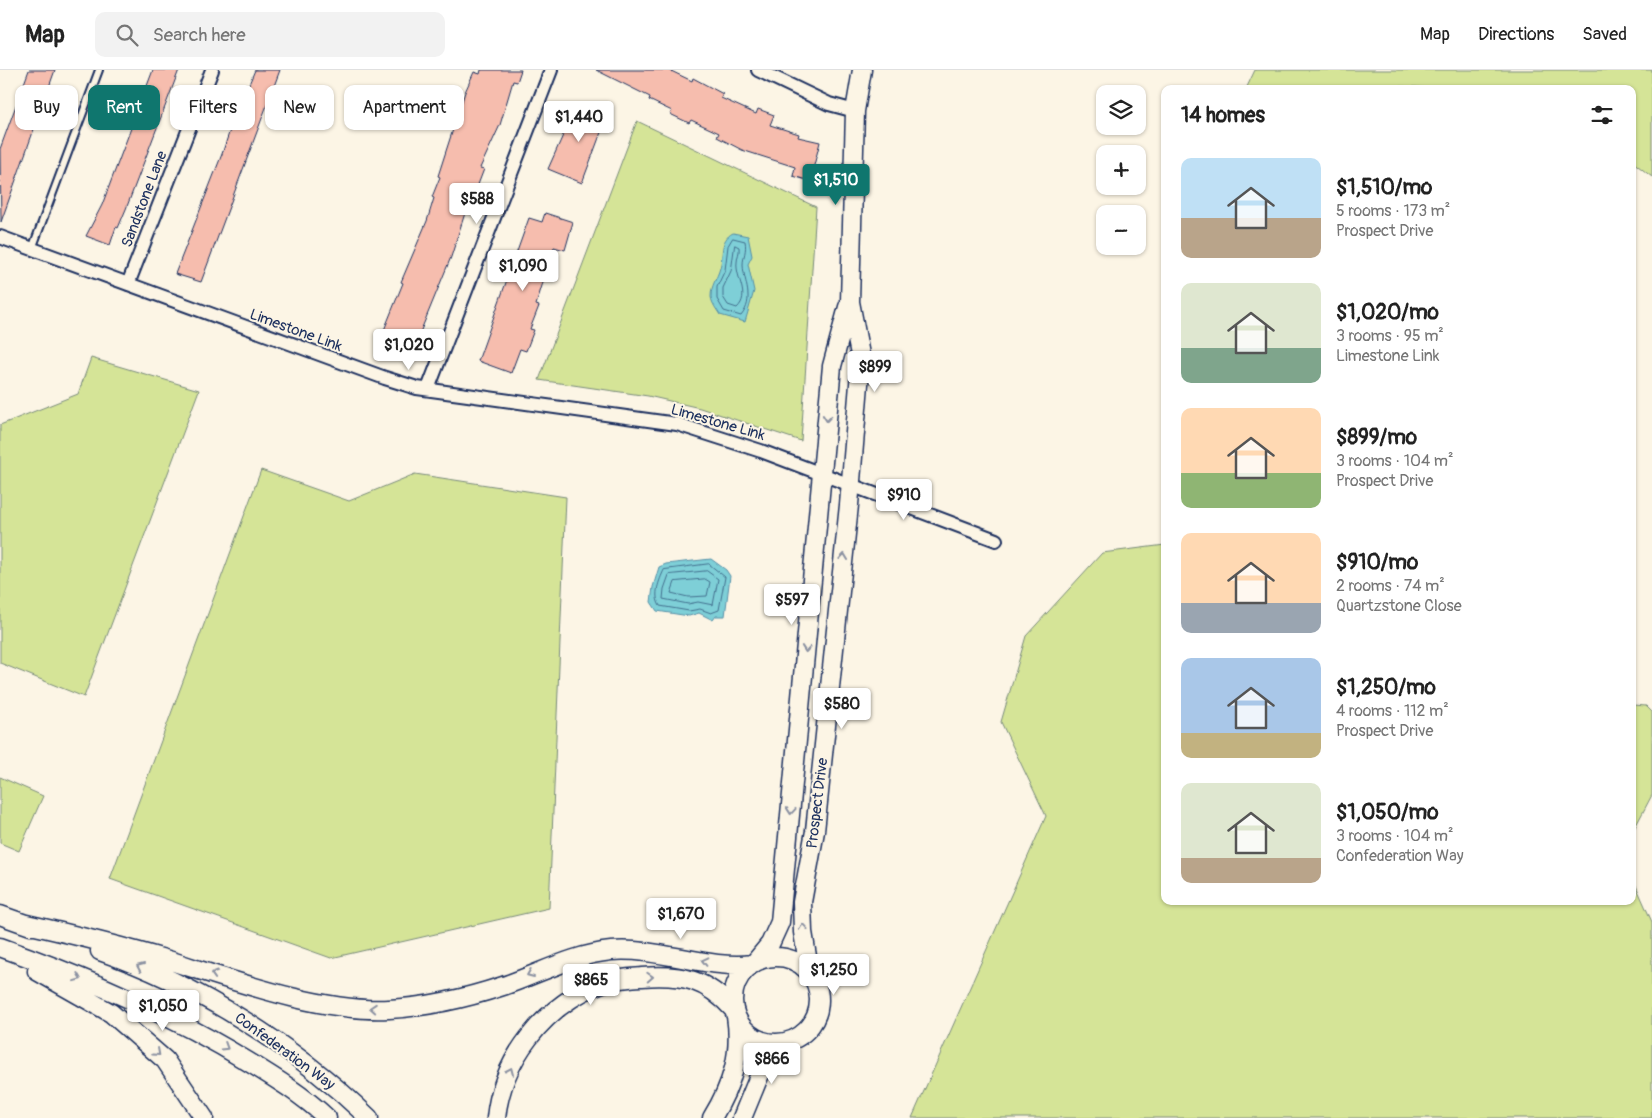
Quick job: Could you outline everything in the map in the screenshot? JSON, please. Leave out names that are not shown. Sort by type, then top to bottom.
[{"type":"main road","name":"Prospect Drive","points":[[810,975],[804,939],[802,902],[815,831],[861,360],[850,302],[855,110],[862,70]]},
{"type":"main road","name":"Prospect Drive","points":[[755,962],[770,944],[780,922],[832,366],[850,302]]},
{"type":"main road","name":"Confederation Way","points":[[0,915],[109,954],[220,1004],[344,1093],[369,1118]]},
{"type":"main road","points":[[22,923],[122,946],[312,1002],[388,1009],[459,998],[504,986],[581,957],[610,951],[658,953],[730,966],[755,962],[768,957],[781,957],[793,960],[810,975],[817,989],[816,1014],[810,1026],[801,1035],[775,1048],[767,1057],[742,1118]]},
{"type":"main road","points":[[0,949],[111,1012],[164,1060],[199,1108],[204,1118]]},
{"type":"main road","name":"Confederation Way","points":[[0,949],[156,1009],[210,1038],[263,1071],[318,1109],[327,1118]]},
{"type":"main road","points":[[712,1118],[730,1084],[736,1062],[739,1035],[735,1013],[734,990],[738,978],[755,962]]},
{"type":"main road","points":[[496,1118],[501,1092],[523,1045],[544,1020],[568,1000],[599,984],[655,976],[694,980],[714,989],[735,1013],[742,1027],[752,1036],[763,1041],[776,1043],[789,1041]]},
{"type":"street","name":"Sandstone Lane","points":[[128,284],[212,70]]},
{"type":"street","points":[[428,389],[551,70]]},
{"type":"street","points":[[758,70],[829,104],[855,110]]},
{"type":"street","name":"Limestone Link","points":[[0,237],[356,369],[428,389],[677,424],[761,451],[996,540]]},
{"type":"lane","points":[[32,249],[99,70]]},
{"type":"green space","points":[[1255,70],[1652,70],[1652,177],[1636,164],[1636,85],[1248,85]]},
{"type":"green space","points":[[637,121],[816,207],[801,441],[700,408],[648,396],[539,380]]},
{"type":"green space","points":[[91,358],[199,390],[84,697],[0,663],[0,425],[78,394]]},
{"type":"green space","points":[[261,470],[349,501],[415,474],[566,497],[549,908],[331,958],[110,879]]},
{"type":"green space","points":[[1161,546],[1161,905],[1636,905],[1636,886],[1652,922],[1652,1118],[912,1118],[1046,816],[1001,722],[1026,636],[1102,553]]},
{"type":"green space","points":[[1636,705],[1646,706],[1652,712],[1652,795],[1636,825]]},
{"type":"green space","points":[[0,777],[43,796],[19,851],[0,843]]},
{"type":"water","points":[[733,233],[748,236],[752,256],[748,264],[754,291],[745,322],[720,315],[711,297],[713,285],[720,268],[724,244]]},
{"type":"water","points":[[711,559],[726,570],[730,576],[725,616],[716,616],[713,620],[699,613],[689,616],[657,611],[651,602],[659,567],[666,564]]},
{"type":"building","points":[[29,70],[55,70],[50,85],[23,85]]},
{"type":"building","points":[[153,70],[179,70],[173,85],[170,85],[170,94],[160,120],[160,85],[147,85]]},
{"type":"building","points":[[255,70],[280,70],[274,85],[265,85],[265,110],[201,282],[175,274],[230,130],[255,130],[255,85],[249,85]]},
{"type":"building","points":[[481,70],[521,70],[517,82],[513,81],[500,125],[480,168],[484,169],[476,190],[473,188],[451,257],[410,357],[378,345],[403,283],[401,282],[427,221],[434,198],[432,197],[440,177],[438,176],[453,130],[464,130],[465,92],[474,72],[480,74]]},
{"type":"building","points":[[596,70],[669,70],[692,81],[693,78],[723,94],[721,98],[756,114],[758,109],[774,115],[770,125],[799,134],[798,137],[820,142],[810,181],[793,176],[795,167],[742,150],[717,137],[719,133],[691,120],[689,123],[670,114],[672,111],[649,100],[650,97]]},
{"type":"building","points":[[591,103],[609,111],[582,183],[548,169],[576,106],[587,111]]},
{"type":"building","points":[[15,108],[15,130],[34,130],[1,222],[0,149]]},
{"type":"building","points":[[130,130],[156,130],[110,245],[86,236],[102,205]]},
{"type":"building","points":[[545,213],[573,222],[565,250],[554,247],[536,305],[539,306],[530,329],[534,330],[526,351],[520,349],[511,373],[478,361],[529,218],[542,222]]}]
